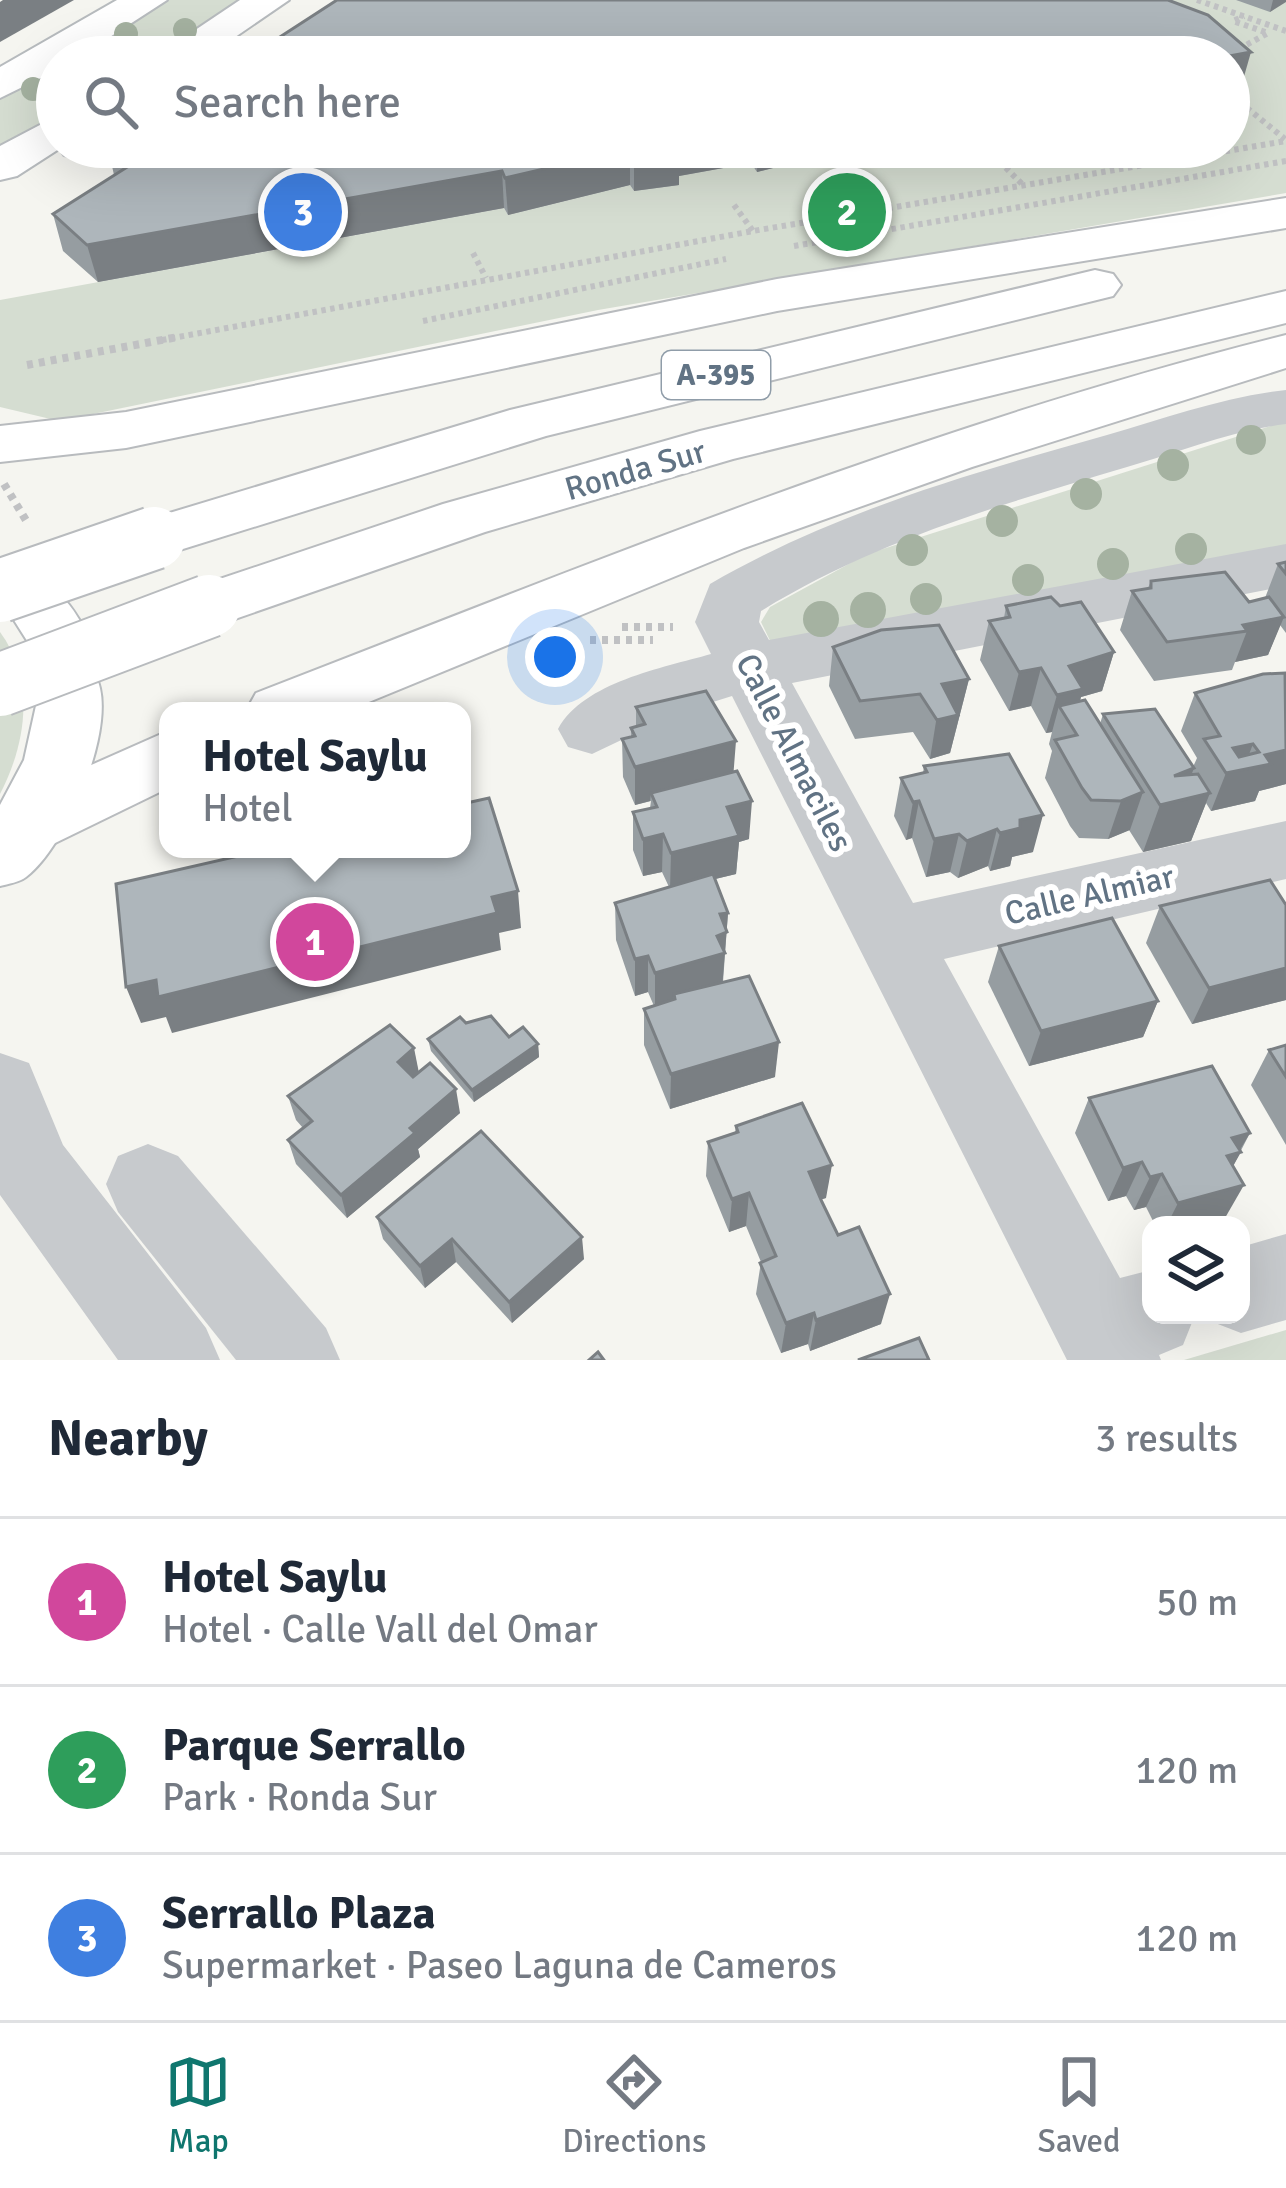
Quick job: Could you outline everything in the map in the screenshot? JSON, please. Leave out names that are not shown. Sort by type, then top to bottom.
[{"type":"main road","points":[[210,36],[269,0]]},
{"type":"main road","points":[[78,36],[125,6]]},
{"type":"main road","points":[[0,85],[36,62]]},
{"type":"main road","points":[[0,166],[36,149]]},
{"type":"main road","points":[[0,444],[126,430],[777,295],[1286,213]]},
{"type":"main road","name":"Ronda Sur","points":[[41,630],[154,538],[530,422],[1286,242]]},
{"type":"main road","name":"Ronda Sur","points":[[0,686],[209,606],[464,518],[720,444],[1286,307]]},
{"type":"main road","points":[[303,702],[723,534],[952,454],[1286,350]]},
{"type":"main road","points":[[8,851],[63,754],[41,630]]},
{"type":"main road","points":[[8,851],[159,762]]},
{"type":"street","name":"Calle Almaciles","points":[[1122,1334],[892,939],[727,622],[732,600],[777,570],[854,536],[1090,460],[1286,407]]},
{"type":"street","points":[[592,729],[655,695],[750,668],[1286,566]]},
{"type":"street","name":"Calle Almiar","points":[[892,939],[1286,850]]},
{"type":"street","points":[[0,1089],[15,1160],[174,1360]]},
{"type":"street","points":[[148,1184],[294,1360]]},
{"type":"street","points":[[1250,1287],[1286,1277]]},
{"type":"path","points":[[1197,0],[1286,31]]},
{"type":"path","points":[[1244,16],[1233,21],[1268,33],[1250,43]]},
{"type":"path","points":[[1250,110],[1286,140]]},
{"type":"path","points":[[1250,146],[1286,140]]},
{"type":"path","points":[[1006,168],[1022,184]]},
{"type":"path","points":[[27,365],[753,230],[1118,168]]},
{"type":"path","points":[[734,205],[753,230]]},
{"type":"path","points":[[473,253],[486,279]]},
{"type":"path","points":[[0,465],[10,546]]},
{"type":"shaded area","points":[[164,0],[249,0],[190,36],[103,36]]},
{"type":"shaded area","points":[[1069,0],[1286,0],[1286,193],[598,310],[59,421],[0,407],[0,300],[504,208],[508,215],[630,185],[634,191],[677,185],[673,177],[723,168],[1250,168],[1250,36],[1170,36]]},
{"type":"shaded area","points":[[36,75],[36,131],[0,153],[0,96]]},
{"type":"shaded area","points":[[1286,421],[1286,552],[774,649],[761,622],[770,607],[867,554]]},
{"type":"shaded area","points":[[0,632],[19,671],[23,713],[16,754],[0,794]]},
{"type":"shaded area","points":[[1286,1330],[1286,1360],[1184,1360]]},
{"type":"building","points":[[337,0],[1168,0],[1208,15],[1232,36],[281,36]]},
{"type":"building","points":[[126,168],[548,168],[505,178],[502,171],[87,245],[53,214]]},
{"type":"building","points":[[1225,572],[1249,602],[1269,597],[1284,617],[1243,625],[1247,631],[1167,642],[1132,591],[1151,588],[1151,581]]},
{"type":"building","points":[[1051,597],[1060,606],[1081,602],[1114,652],[1069,666],[1083,689],[1057,695],[1041,668],[1019,672],[989,621],[1010,617],[1006,606]]},
{"type":"building","points":[[939,625],[969,679],[942,684],[958,715],[937,720],[920,694],[860,701],[833,647],[881,630]]},
{"type":"building","points":[[1285,673],[1286,750],[1265,755],[1271,764],[1226,773],[1204,739],[1220,736],[1195,693],[1263,674]],"holes":[[[1253,744],[1259,752],[1239,757],[1233,748]]]},
{"type":"building","points":[[706,691],[736,741],[635,767],[622,739],[635,736],[631,728],[645,724],[636,707]]},
{"type":"building","points":[[1085,700],[1143,792],[1121,801],[1091,800],[1082,788],[1055,740],[1077,735],[1059,706]]},
{"type":"building","points":[[1155,709],[1194,768],[1174,776],[1198,774],[1210,793],[1160,805],[1103,714]]},
{"type":"building","points":[[1009,754],[1043,815],[1020,820],[1020,828],[1000,833],[997,829],[967,841],[959,834],[934,839],[919,801],[913,802],[901,778],[927,772],[924,766]]},
{"type":"building","points":[[737,771],[752,801],[727,807],[739,836],[671,853],[663,834],[643,839],[633,812],[657,807],[651,793]]},
{"type":"building","points":[[489,798],[518,891],[492,897],[497,913],[158,997],[156,980],[126,987],[116,884],[230,858],[471,858],[471,802]]},
{"type":"building","points":[[713,874],[728,913],[720,914],[727,932],[717,936],[725,953],[655,973],[648,956],[635,959],[615,903]]},
{"type":"building","points":[[1270,880],[1286,905],[1286,968],[1209,988],[1160,906]]},
{"type":"building","points":[[1112,918],[1158,1001],[1041,1031],[999,946]]},
{"type":"building","points":[[749,976],[779,1042],[671,1074],[644,1009],[675,999],[674,994]]},
{"type":"building","points":[[491,1016],[509,1037],[523,1027],[538,1044],[472,1090],[428,1039],[460,1017],[466,1023]]},
{"type":"building","points":[[390,1025],[414,1048],[398,1062],[413,1077],[430,1063],[456,1089],[410,1128],[415,1133],[341,1195],[288,1140],[312,1121],[288,1096]]},
{"type":"building","points":[[1286,1045],[1286,1077],[1269,1050]]},
{"type":"building","points":[[1212,1066],[1250,1133],[1232,1138],[1241,1152],[1227,1156],[1244,1185],[1178,1203],[1162,1174],[1150,1177],[1142,1162],[1123,1168],[1089,1098]]},
{"type":"building","points":[[802,1103],[832,1165],[809,1172],[822,1202],[838,1235],[859,1227],[890,1294],[816,1320],[814,1313],[786,1323],[760,1263],[776,1256],[749,1193],[732,1199],[708,1142],[738,1132],[736,1126]]},
{"type":"building","points":[[481,1131],[582,1237],[509,1302],[452,1239],[420,1266],[377,1217]]},
{"type":"building","points":[[919,1338],[929,1360],[858,1360]]},
{"type":"place","name":"Serrallo Plaza","points":[[303,212]]},
{"type":"place","name":"Parque Serrallo","points":[[847,212]]},
{"type":"place","name":"Hotel Saylu","points":[[315,942]]}]
